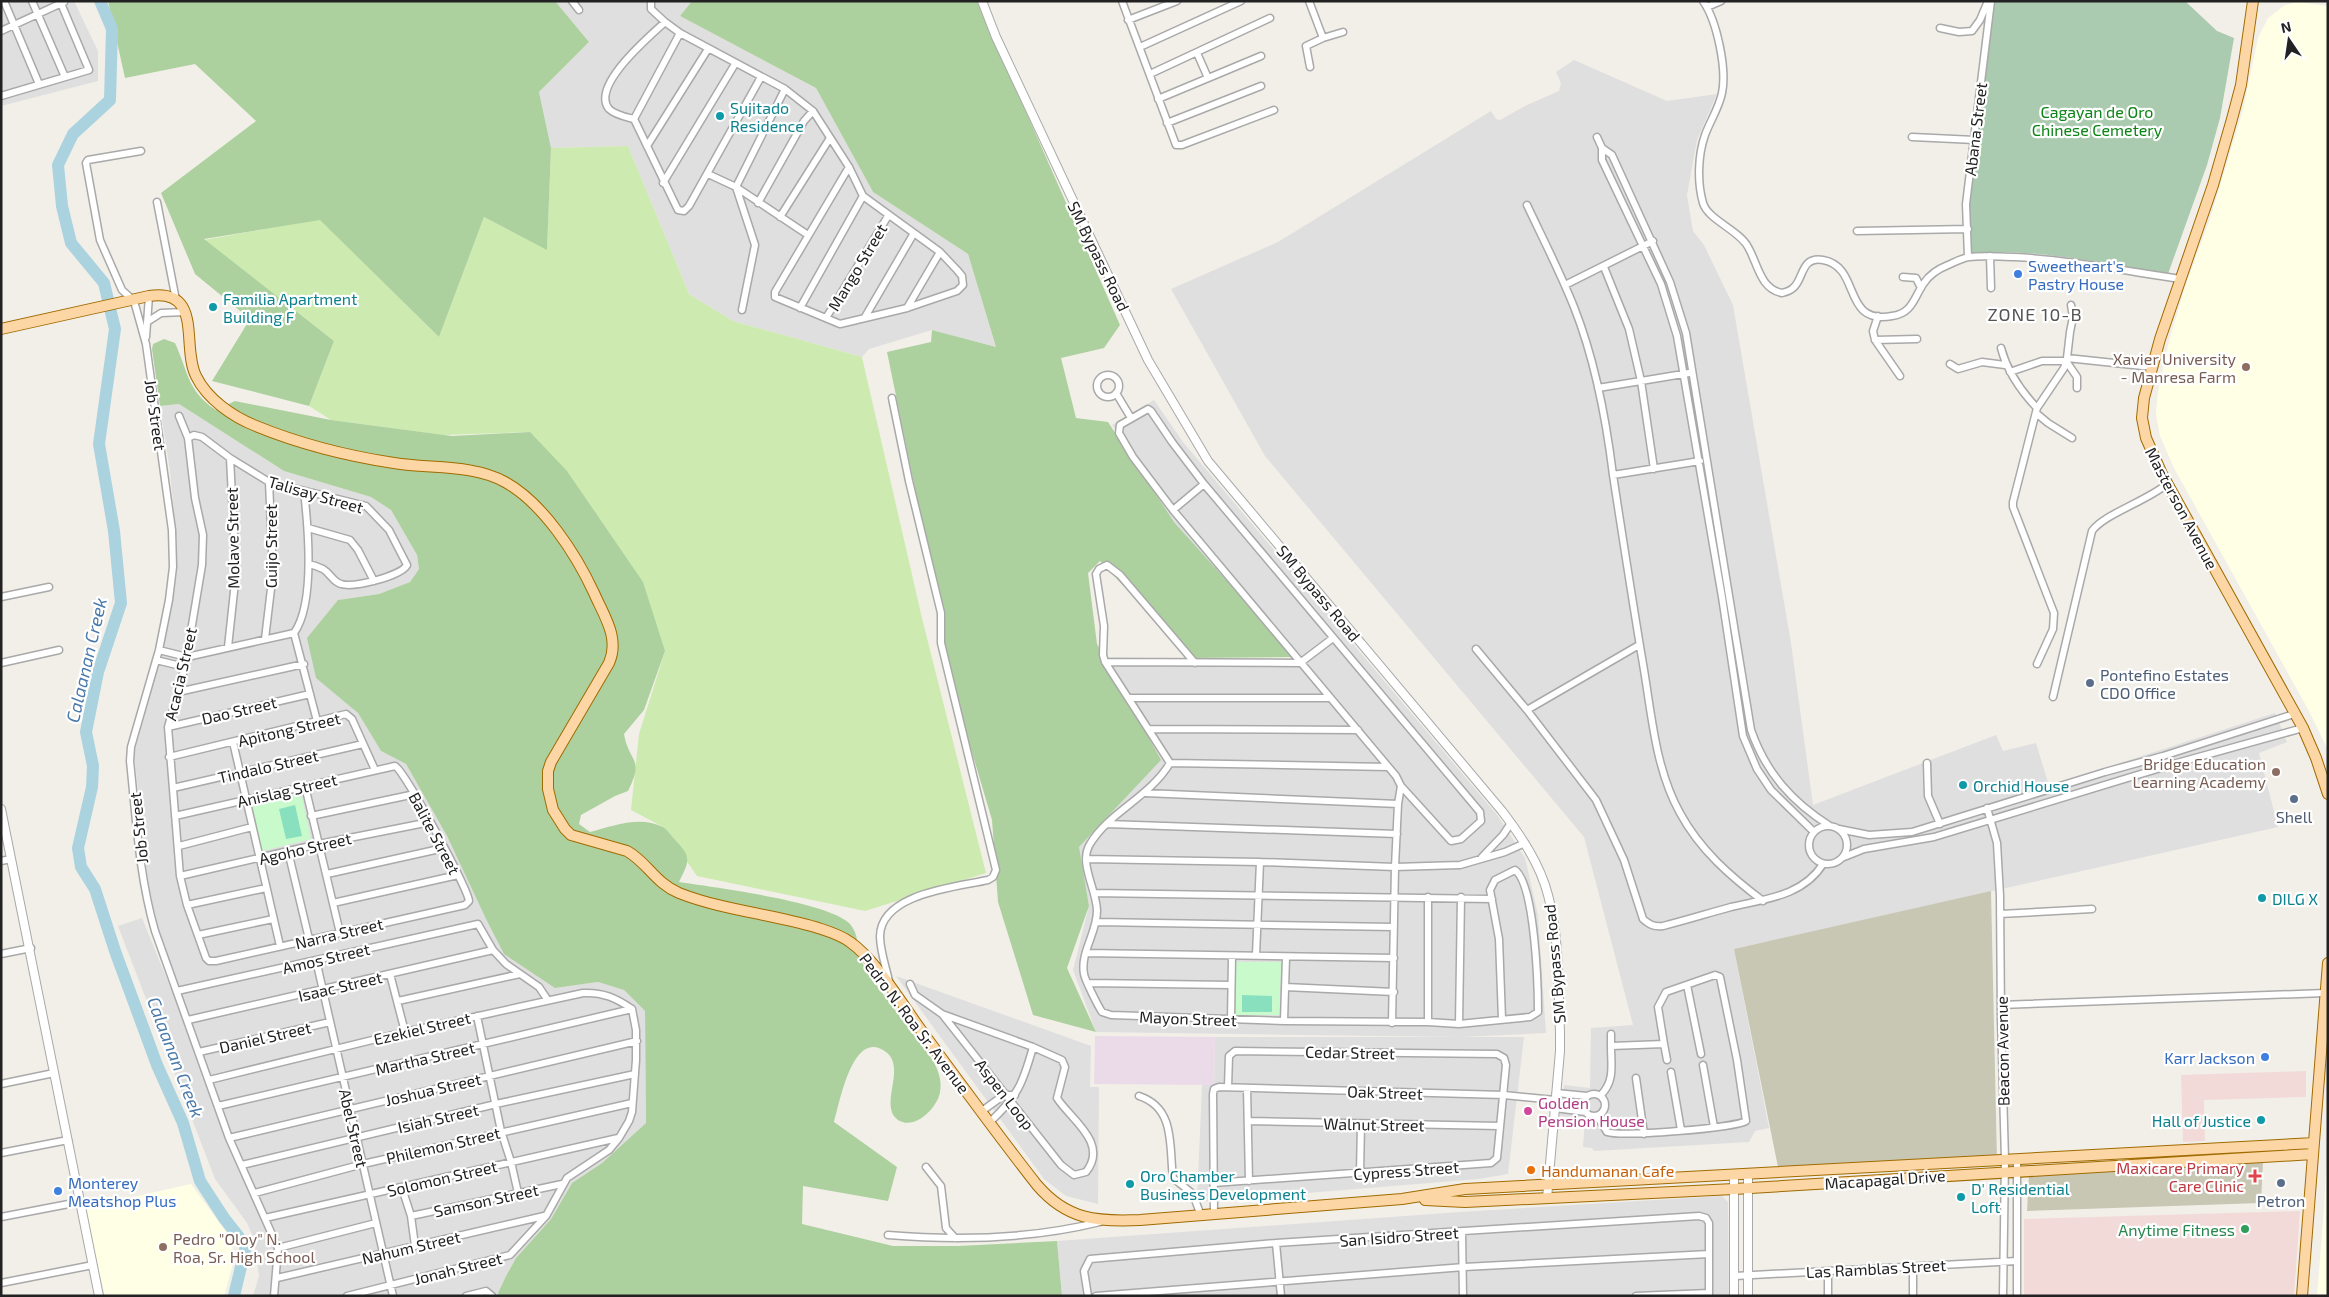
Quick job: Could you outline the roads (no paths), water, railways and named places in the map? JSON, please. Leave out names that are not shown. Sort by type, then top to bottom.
[{"type":"main road","name":"Masterson Avenue","points":[[2252,1],[2241,85],[2213,185],[2152,366],[2144,398],[2142,418],[2146,438],[2167,484],[2302,728],[2316,758],[2328,794]]},
{"type":"main road","points":[[1,328],[149,296],[166,296],[176,300]]},
{"type":"main road","name":"Pedro N. Roa Sr. Avenue","points":[[176,300],[185,312],[195,375],[206,391],[234,415],[255,426],[353,456],[396,464],[474,472],[494,477],[507,483],[521,494],[556,530],[586,575],[614,638],[614,652],[609,663],[565,735],[548,771],[550,801],[565,830],[585,840],[620,848],[633,854],[658,881],[680,893],[714,904],[796,922],[844,938],[863,954],[1049,1199],[1062,1208],[1075,1214],[1106,1220],[1140,1220],[1402,1199],[1465,1189],[1548,1185]]},
{"type":"main road","points":[[2302,1296],[2328,963]]},
{"type":"main road","name":"Macapagal Drive","points":[[1548,1185],[2314,1143]]},
{"type":"main road","name":"Macapagal Drive","points":[[1547,1198],[1734,1189],[2313,1154]]},
{"type":"main road","name":"Pedro N. Roa Sr. Avenue","points":[[1402,1199],[1465,1202],[1547,1198]]},
{"type":"street","points":[[4,1],[39,84]]},
{"type":"street","points":[[32,1],[65,77]]},
{"type":"street","points":[[572,1],[579,10]]},
{"type":"street","points":[[651,1],[651,9],[664,22],[680,33],[734,64],[785,89],[813,111],[849,167],[863,196],[940,252],[962,276],[963,285],[957,291],[907,308],[840,324],[774,297],[775,292],[849,167]]},
{"type":"street","name":"SM Bypass Road","points":[[982,1],[1000,46],[1144,351],[1192,436],[1208,461],[1511,823],[1525,843],[1540,873],[1548,895],[1554,931],[1560,1032],[1547,1198]]},
{"type":"street","points":[[1122,1],[1167,124],[1175,143],[1179,146],[1274,110]]},
{"type":"street","points":[[1128,20],[1177,1]]},
{"type":"street","points":[[1140,47],[1241,1]]},
{"type":"street","points":[[1309,1],[1323,38]]},
{"type":"street","points":[[1721,1],[1705,4],[1719,44],[1723,82],[1722,93],[1704,137],[1701,152],[1701,183],[1705,208],[1744,240],[1763,280],[1770,289],[1782,293],[1792,289],[1808,264],[1815,260],[1826,261],[1844,272],[1857,304],[1862,311],[1878,316],[1892,316],[1908,310],[1912,306],[1921,288],[1935,271],[1968,257],[2034,258],[2180,279]]},
{"type":"street","points":[[1940,28],[1959,32],[1972,31],[1990,1]]},
{"type":"street","name":"Abana Street","points":[[1968,257],[1966,204],[1990,1]]},
{"type":"street","points":[[1,31],[61,2],[89,69],[1,96]]},
{"type":"street","points":[[1150,74],[1270,18]]},
{"type":"street","points":[[664,22],[623,62],[608,89],[605,99],[613,113],[634,119],[678,210],[684,211],[708,174],[761,77]]},
{"type":"street","points":[[1310,67],[1306,46],[1343,32]]},
{"type":"street","points":[[634,119],[680,33]]},
{"type":"street","points":[[648,146],[708,49]]},
{"type":"street","points":[[1198,53],[1208,78]]},
{"type":"street","points":[[1158,99],[1260,56]]},
{"type":"street","points":[[663,182],[734,64]]},
{"type":"street","points":[[1167,124],[1261,86]]},
{"type":"street","points":[[742,310],[756,245],[736,187],[785,89]]},
{"type":"street","points":[[758,203],[804,121],[813,111]]},
{"type":"street","points":[[1597,137],[1602,148],[1602,160],[1670,308],[1685,374],[1743,736],[1757,769],[1772,790],[1814,832]]},
{"type":"street","points":[[1912,137],[1975,140]]},
{"type":"street","points":[[780,217],[830,138]]},
{"type":"street","points":[[1602,148],[1612,155],[1652,241],[1678,304],[1693,372],[1751,730],[1758,750],[1779,784],[1794,799],[1830,826],[1839,829],[1869,835],[1912,832],[2294,714]]},
{"type":"street","points":[[129,301],[122,290],[100,240],[86,164],[88,160],[141,151]]},
{"type":"street","points":[[708,174],[736,187],[808,235]]},
{"type":"street","points":[[800,308],[863,196]]},
{"type":"street","points":[[158,202],[176,300]]},
{"type":"street","points":[[1527,205],[1565,285],[1583,334],[1598,388],[1639,644],[1663,774],[1679,812],[1692,834],[1720,867],[1763,900]]},
{"type":"street","name":"Mango Street","points":[[826,318],[888,216]]},
{"type":"street","points":[[1858,231],[1968,230]]},
{"type":"street","points":[[865,317],[914,233]]},
{"type":"street","points":[[1565,285],[1604,267],[1652,241]]},
{"type":"street","points":[[907,308],[940,252]]},
{"type":"street","points":[[1990,256],[1991,288]]},
{"type":"street","points":[[1604,267],[1629,329],[1641,381],[1654,469]]},
{"type":"street","points":[[1903,277],[1916,278],[1921,288]]},
{"type":"street","name":"Job Street","points":[[149,296],[146,344],[173,543],[171,586],[156,660],[131,747],[130,761],[148,904],[230,1138],[278,1248],[274,1296]]},
{"type":"street","name":"Job Street","points":[[129,301],[146,344]]},
{"type":"street","points":[[1670,308],[1678,304]]},
{"type":"street","points":[[2037,664],[2053,629],[2054,613],[2012,507],[2036,410],[2067,359],[2073,317],[2071,305]]},
{"type":"street","points":[[147,322],[161,313],[185,312]]},
{"type":"street","points":[[1878,316],[1873,332],[1875,340],[1900,376]]},
{"type":"street","points":[[1875,340],[1917,339]]},
{"type":"street","points":[[2001,348],[2005,365],[2036,410],[2048,424],[2072,438]]},
{"type":"street","points":[[2010,372],[2042,361],[2067,359],[2152,366]]},
{"type":"street","points":[[2067,359],[2075,372],[2077,388]]},
{"type":"street","points":[[1950,364],[1958,369],[1982,362],[2005,365]]},
{"type":"street","points":[[1598,388],[1693,372]]},
{"type":"street","points":[[1116,393],[1131,418]]},
{"type":"street","points":[[890,988],[880,936],[885,922],[897,906],[912,897],[988,880],[993,877],[996,870],[941,642],[941,613],[909,481],[892,398]]},
{"type":"street","points":[[1150,409],[1204,484],[1480,812],[1482,821],[1461,839],[1451,841],[1400,786],[1388,767],[1358,730],[1172,510],[1133,457],[1119,433],[1120,425],[1131,418],[1150,409]]},
{"type":"street","name":"Acacia Street","points":[[179,416],[188,438],[195,498],[203,535],[202,565],[187,657],[168,726],[169,757],[179,846],[180,876],[187,905],[209,960]]},
{"type":"street","name":"Talisay Street","points":[[188,438],[194,435],[202,436],[230,458],[269,482],[366,506],[389,530],[407,565],[400,572],[374,581],[357,584],[339,584],[323,569],[309,564]]},
{"type":"street","name":"Molave Street","points":[[228,646],[236,573],[230,458]]},
{"type":"street","points":[[1613,475],[1708,460]]},
{"type":"street","name":"Guijo Street","points":[[265,639],[273,572],[269,482]]},
{"type":"street","points":[[1172,510],[1204,484]]},
{"type":"street","points":[[2053,696],[2092,531],[2103,521],[2147,499],[2167,484]]},
{"type":"street","points":[[304,491],[309,564],[301,619],[294,633],[304,664],[317,722]]},
{"type":"street","points":[[308,528],[350,540],[358,550],[374,581]]},
{"type":"street","points":[[1170,763],[1103,655],[1104,626],[1096,574],[1099,569],[1108,565],[1138,594],[1195,663]]},
{"type":"street","points":[[1,597],[49,587]]},
{"type":"street","points":[[158,650],[187,657],[228,646],[294,633]]},
{"type":"street","points":[[1106,662],[1300,663],[1333,638]]},
{"type":"street","points":[[1527,710],[1639,644]]},
{"type":"street","points":[[1476,649],[1527,710],[1596,800],[1624,860],[1643,919],[1648,924],[1655,927],[1663,926],[1781,896],[1817,874],[1824,864]]},
{"type":"street","points":[[1,663],[59,650]]},
{"type":"street","points":[[156,660],[185,667]]},
{"type":"street","points":[[178,692],[304,664]]},
{"type":"street","name":"Dao Street","points":[[168,726],[310,694]]},
{"type":"street","points":[[1130,698],[1330,698]]},
{"type":"street","name":"Apitong Street","points":[[169,757],[348,715],[376,770]]},
{"type":"street","points":[[1830,826],[1822,827],[1814,832],[1809,839],[1810,852],[1815,860],[1824,864],[1832,864],[1844,857],[1864,850],[1934,837],[1991,821],[2302,728]]},
{"type":"street","points":[[1149,729],[1358,730]]},
{"type":"street","points":[[2223,737],[2227,749]]},
{"type":"street","points":[[233,742],[280,946]]},
{"type":"street","name":"Tindalo Street","points":[[173,788],[363,744]]},
{"type":"street","points":[[1170,763],[1388,767]]},
{"type":"street","points":[[1170,763],[1145,793],[1107,824],[1090,844],[1086,859],[1260,862],[1395,867],[1460,865],[1505,852],[1525,843]]},
{"type":"street","points":[[1926,763],[1928,796],[1940,824]]},
{"type":"street","name":"Anislag Street","points":[[175,816],[393,766],[398,767]]},
{"type":"street","name":"Balite Street","points":[[398,767],[444,848],[468,896],[468,901]]},
{"type":"street","points":[[305,786],[340,933]]},
{"type":"street","points":[[1392,1023],[1395,867],[1400,786]]},
{"type":"street","points":[[1145,793],[1398,804]]},
{"type":"street","points":[[311,816],[415,794]]},
{"type":"street","name":"Beacon Avenue","points":[[1987,808],[1998,853],[2005,1160],[2004,1296]]},
{"type":"street","points":[[1,809],[31,948],[99,1296]]},
{"type":"street","name":"Agoho Street","points":[[180,876],[319,844],[430,822]]},
{"type":"street","points":[[1481,858],[1504,835],[1511,823]]},
{"type":"street","points":[[1107,824],[1397,834]]},
{"type":"street","points":[[179,846],[252,827]]},
{"type":"street","points":[[1839,829],[1845,835],[1848,844],[1844,857]]},
{"type":"street","points":[[327,874],[444,848]]},
{"type":"street","points":[[288,851],[309,939]]},
{"type":"street","points":[[1,861],[11,859]]},
{"type":"street","name":"Mayon Street","points":[[1086,859],[1094,894],[1097,922],[1086,953],[1084,976],[1100,1008],[1106,1014],[1284,1022],[1428,1022],[1459,1024],[1502,1018],[1530,1017],[1538,1012],[1534,929],[1523,879],[1515,870],[1504,874],[1491,885],[1492,899]]},
{"type":"street","points":[[1256,956],[1260,862]]},
{"type":"street","points":[[333,903],[458,875]]},
{"type":"street","points":[[187,905],[266,888]]},
{"type":"street","points":[[1094,894],[1462,897],[1492,899],[1499,939],[1502,1018]]},
{"type":"street","points":[[1428,897],[1428,1022]]},
{"type":"street","points":[[1459,1024],[1462,897]]},
{"type":"street","name":"Narra Street","points":[[209,960],[212,962],[464,905],[468,901]]},
{"type":"street","points":[[2000,914],[2092,909]]},
{"type":"street","points":[[198,935],[274,919]]},
{"type":"street","points":[[1097,922],[1258,923],[1394,927]]},
{"type":"street","name":"Amos Street","points":[[177,991],[474,924],[481,927],[493,950]]},
{"type":"street","points":[[1,954],[31,948]]},
{"type":"street","points":[[493,950],[520,974],[544,991],[547,999]]},
{"type":"street","name":"Isaac Street","points":[[188,1020],[493,950]]},
{"type":"street","points":[[1086,953],[1232,957],[1394,958]]},
{"type":"street","points":[[1231,1020],[1232,957]]},
{"type":"street","points":[[1284,1022],[1286,957]]},
{"type":"street","name":"Abel Street","points":[[316,960],[393,1296]]},
{"type":"street","points":[[390,974],[405,1032]]},
{"type":"street","points":[[398,1001],[520,974]]},
{"type":"street","points":[[1555,1101],[1597,1116],[1607,1132],[1622,1135],[1714,1127],[1746,1121],[1738,1060],[1720,977],[1715,975],[1666,992],[1660,1002],[1658,1014],[1667,1060]]},
{"type":"street","points":[[1089,983],[1231,986]]},
{"type":"street","points":[[910,984],[915,995],[942,1014],[1033,1047],[1026,1074],[1011,1103],[990,1122]]},
{"type":"street","points":[[1687,985],[1701,1054]]},
{"type":"street","points":[[1285,987],[1394,992]]},
{"type":"street","name":"Ezekiel Street","points":[[209,1080],[336,1048],[547,999],[583,993],[602,993],[615,997],[632,1009]]},
{"type":"street","points":[[2001,1005],[2325,993]]},
{"type":"street","points":[[546,1216],[567,1178],[609,1150],[620,1138],[628,1121],[636,1074],[637,1041],[635,1018],[632,1009]]},
{"type":"street","name":"Martha Street","points":[[218,1106],[632,1009]]},
{"type":"street","name":"Aspen Loop","points":[[942,1014],[1011,1103],[1070,1173],[1074,1176],[1081,1175],[1090,1166],[1094,1157],[1092,1142],[1057,1098],[1064,1063],[1062,1060],[1033,1047]]},
{"type":"street","points":[[477,1016],[502,1131],[518,1193]]},
{"type":"street","name":"Daniel Street","points":[[199,1052],[330,1022]]},
{"type":"street","points":[[1601,1095],[1608,1088],[1610,1082],[1611,1034]]},
{"type":"street","name":"Joshua Street","points":[[230,1138],[637,1041]]},
{"type":"street","points":[[1611,1046],[1664,1044]]},
{"type":"street","name":"Cedar Street","points":[[1228,1087],[1229,1056],[1235,1050],[1497,1054],[1504,1058]]},
{"type":"street","name":"Cypress Street","points":[[1213,1183],[1487,1164],[1496,1158],[1504,1095],[1506,1064],[1504,1058]]},
{"type":"street","points":[[1703,1065],[1714,1127]]},
{"type":"street","points":[[1671,1072],[1681,1130]]},
{"type":"street","points":[[1,1084],[54,1073]]},
{"type":"street","name":"Isiah Street","points":[[242,1165],[496,1104],[636,1074]]},
{"type":"street","points":[[1636,1078],[1644,1134]]},
{"type":"street","name":"Oak Street","points":[[1213,1183],[1214,1089],[1228,1087],[1504,1095],[1555,1101]]},
{"type":"street","points":[[1247,1088],[1249,1181]]},
{"type":"street","points":[[982,1112],[1004,1094],[1015,1095]]},
{"type":"street","points":[[1555,1101],[1596,1094],[1601,1095],[1604,1098],[1606,1107],[1597,1116]]},
{"type":"street","points":[[1140,1096],[1149,1099],[1158,1106],[1169,1130],[1173,1178],[1193,1194],[1201,1216]]},
{"type":"street","points":[[1586,1112],[1583,1104],[1587,1096]]},
{"type":"street","name":"Philemon Street","points":[[255,1193],[363,1164],[632,1103]]},
{"type":"street","name":"Walnut Street","points":[[1248,1121],[1500,1126]]},
{"type":"street","points":[[1360,1173],[1361,1124]]},
{"type":"street","name":"Solomon Street","points":[[265,1218],[620,1138]]},
{"type":"street","points":[[1,1152],[68,1140]]},
{"type":"street","points":[[2017,1160],[2017,1296]]},
{"type":"street","points":[[926,1167],[941,1186],[946,1228],[955,1238]]},
{"type":"street","points":[[1734,1174],[1734,1296]]},
{"type":"street","points":[[1748,1174],[1748,1296]]},
{"type":"street","points":[[1213,1183],[1214,1214]]},
{"type":"street","name":"Samson Street","points":[[411,1216],[562,1184]]},
{"type":"street","points":[[402,1188],[411,1216],[415,1246]]},
{"type":"street","points":[[1,1217],[80,1202]]},
{"type":"street","name":"Nahum Street","points":[[277,1278],[546,1216]]},
{"type":"street","name":"Jonah Street","points":[[347,1296],[510,1255],[546,1216]]},
{"type":"street","name":"San Isidro Street","points":[[1088,1296],[1085,1267],[1090,1259],[1276,1244],[1699,1216],[1708,1220],[1709,1254]]},
{"type":"street","points":[[888,1234],[938,1239],[1014,1236],[1106,1220]]},
{"type":"street","points":[[278,1248],[376,1223]]},
{"type":"street","points":[[1462,1232],[1463,1296]]},
{"type":"street","points":[[1276,1244],[1281,1296]]},
{"type":"street","points":[[1096,1296],[1464,1266],[1709,1254],[1709,1294],[1636,1296]]},
{"type":"street","name":"Las Ramblas Street","points":[[1735,1276],[2017,1261]]},
{"type":"street","points":[[1,1283],[93,1264]]},
{"type":"street","points":[[1913,1268],[1913,1296]]},
{"type":"street","points":[[1828,1271],[1828,1296]]},
{"type":"street","points":[[466,1296],[486,1291],[492,1296]]},
{"type":"waterway","name":"Calaanan Creek","points":[[100,1],[112,29],[110,100],[73,134],[58,165],[62,206],[71,243],[104,283],[115,329],[99,444],[114,531],[121,603],[98,672],[86,732],[93,766],[92,787],[78,848],[81,867],[95,889],[115,951],[157,1065],[183,1123],[200,1181],[224,1218],[246,1246],[234,1296]]},
{"type":"place","name":"Sujitado Residence","points":[[720,116]]},
{"type":"place","name":"Sweetheart's Pastry House","points":[[2018,274]]},
{"type":"place","name":"Familia Apartment Building F","points":[[213,307]]},
{"type":"place","name":"Xavier University - Manresa Farm","points":[[2246,367]]},
{"type":"place","name":"Pontefino Estates CDO Office","points":[[2090,683]]},
{"type":"place","name":"Bridge Education Learning Academy","points":[[2276,772]]},
{"type":"place","name":"Orchid House","points":[[1963,785]]},
{"type":"place","name":"Shell","points":[[2294,799]]},
{"type":"place","name":"DILG X","points":[[2262,898]]},
{"type":"place","name":"Karr Jackson","points":[[2265,1057]]},
{"type":"place","name":"Golden Pension House","points":[[1528,1111]]},
{"type":"place","name":"Hall of Justice","points":[[2261,1120]]},
{"type":"place","name":"Handumanan Cafe","points":[[1531,1170]]},
{"type":"place","name":"Maxicare Primary Care Clinic","points":[[2255,1176]]},
{"type":"place","name":"Petron","points":[[2281,1183]]},
{"type":"place","name":"Oro Chamber Business Development","points":[[1130,1184]]},
{"type":"place","name":"Monterey Meatshop Plus","points":[[58,1191]]},
{"type":"place","name":"D' Residential Loft","points":[[1961,1197]]},
{"type":"place","name":"Anytime Fitness","points":[[2245,1229]]},
{"type":"place","name":"Pedro \"Oloy\" N. Roa, Sr. High School","points":[[163,1247]]},
{"type":"district","name":"ZONE 10-B","points":[[2035,314]]},
{"type":"park label","name":"Cagayan de Oro Chinese Cemetery","points":[[2097,120]]}]
